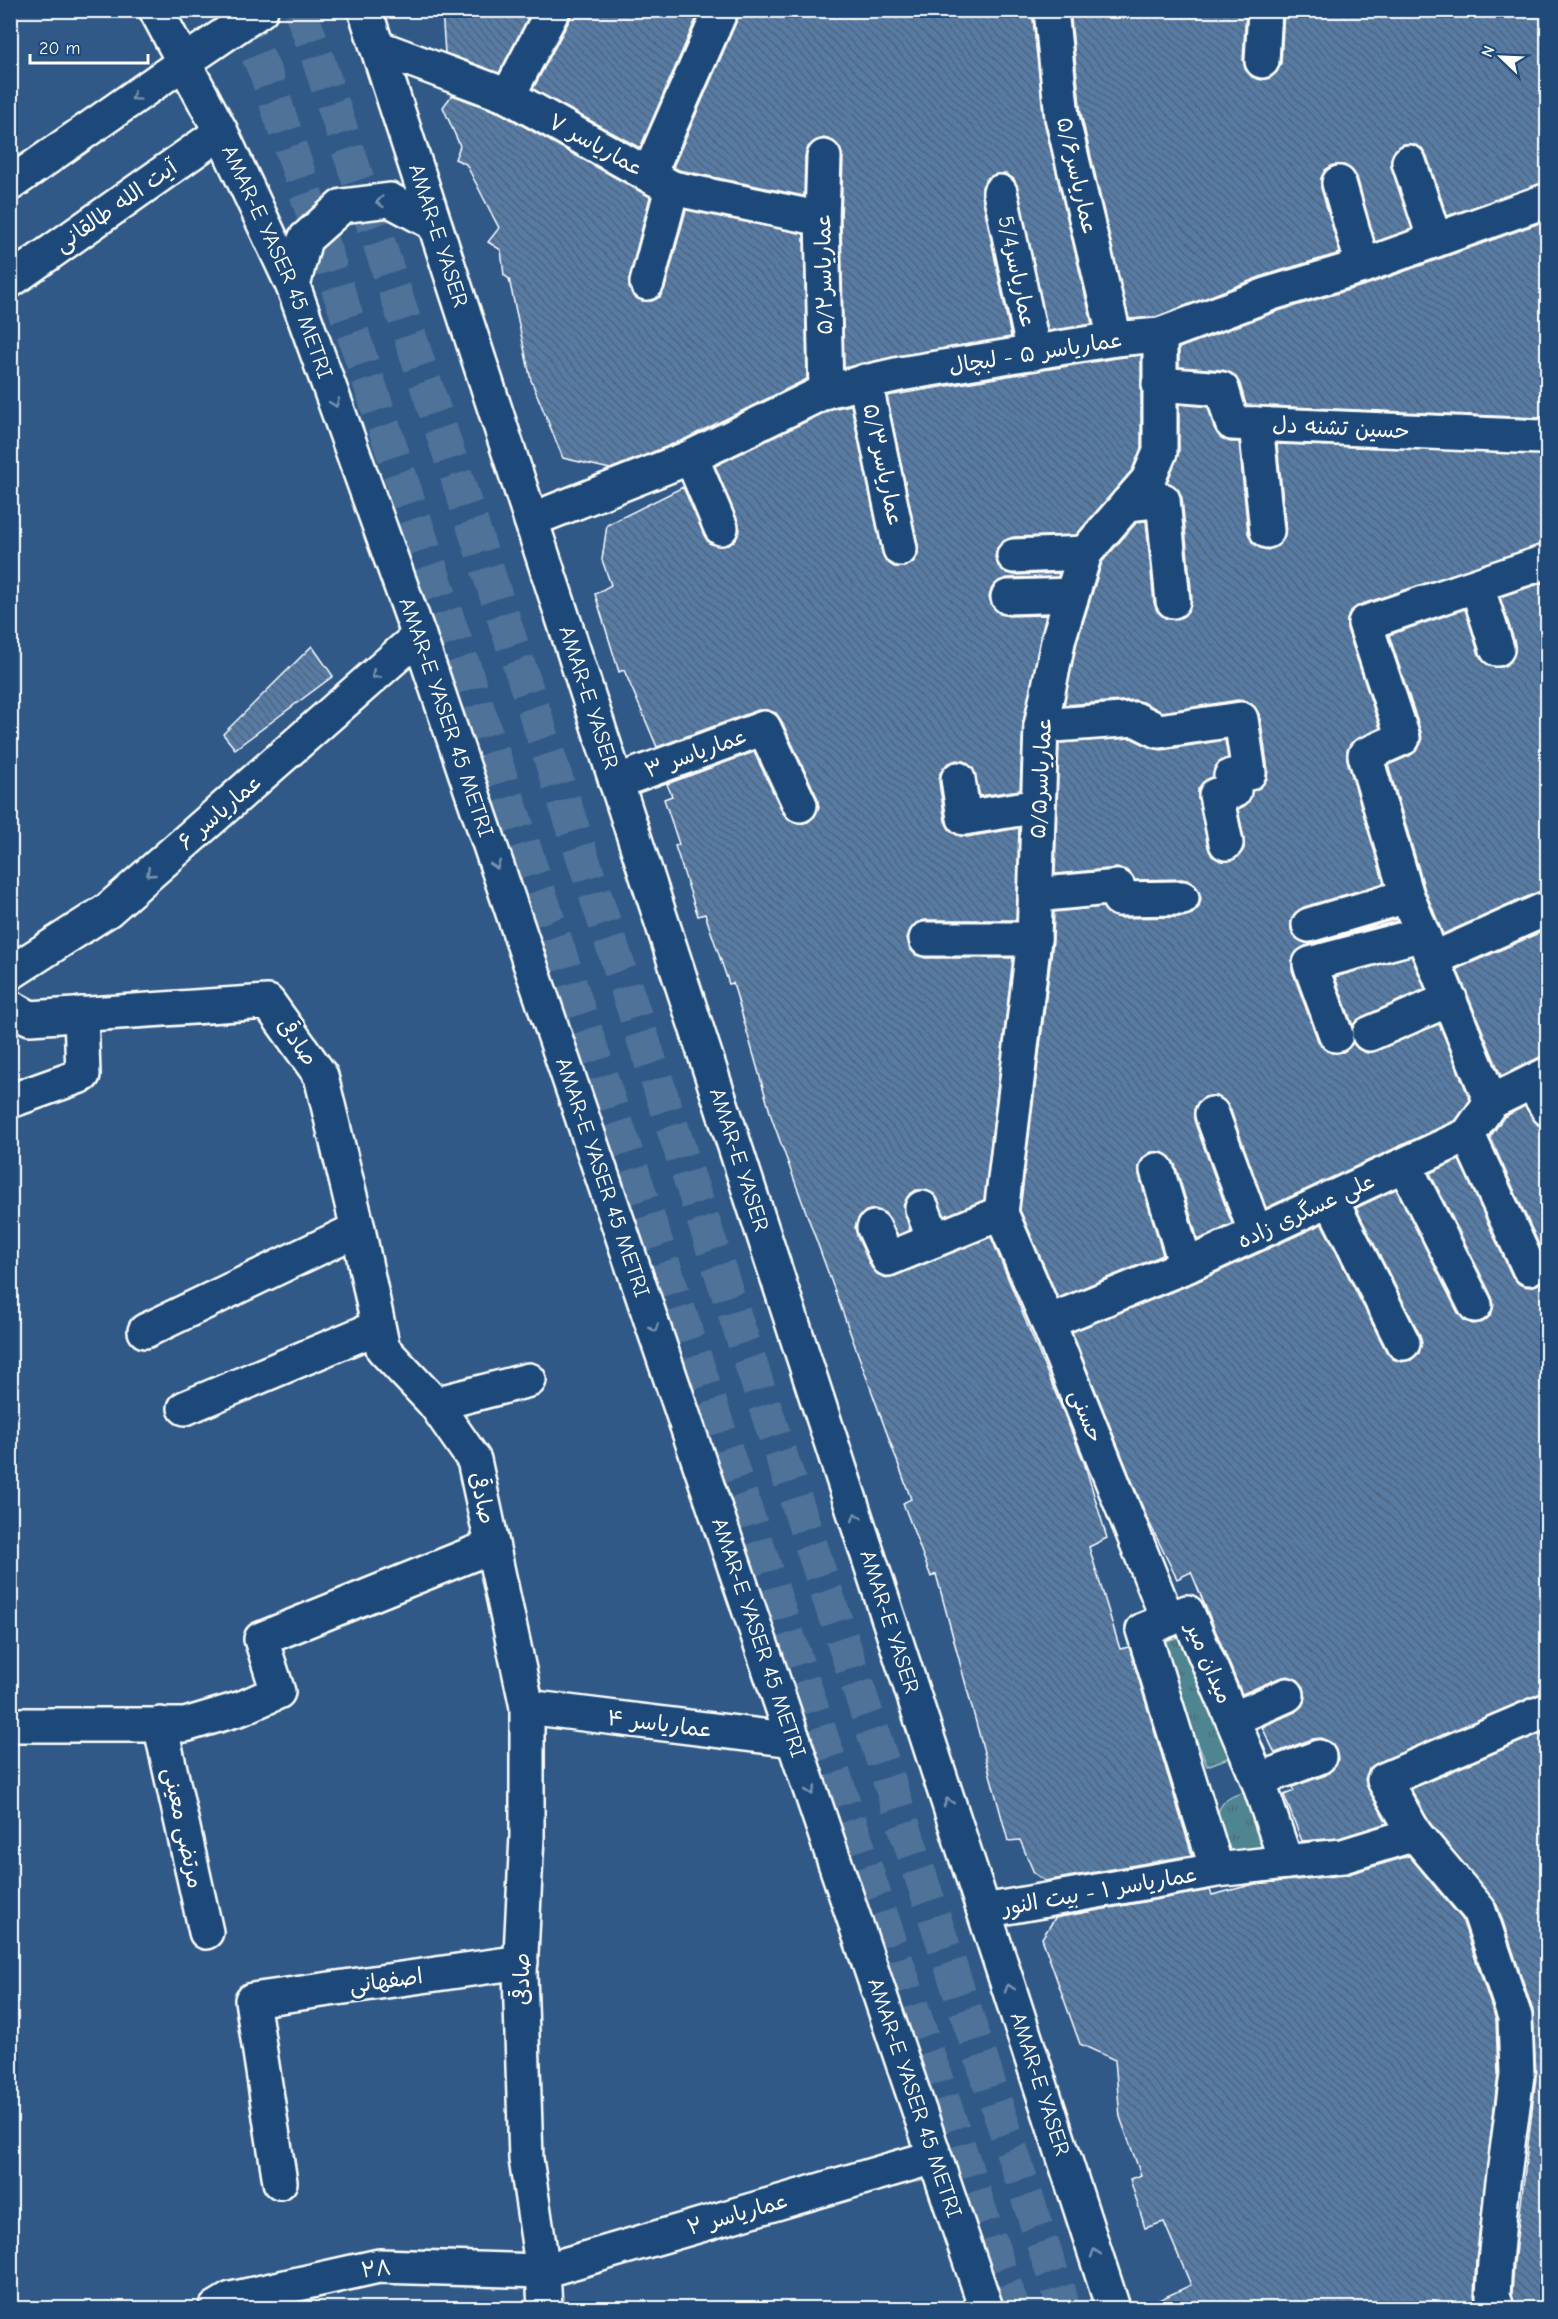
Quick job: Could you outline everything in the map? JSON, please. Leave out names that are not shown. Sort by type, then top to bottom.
[{"type":"street","name":"AMAR-E YASER 45 METRI","points":[[156,10],[221,132],[293,286],[419,636],[986,2308]]},
{"type":"street","points":[[10,184],[261,10]]},
{"type":"street","name":"AMAR-E YASER","points":[[365,10],[1113,2308]]},
{"type":"street","points":[[508,96],[553,10]]},
{"type":"street","points":[[647,283],[660,181],[721,10]]},
{"type":"street","name":"عماریاسر۵/۶","points":[[1051,10],[1062,117],[1115,339]]},
{"type":"street","points":[[1262,61],[1265,10]]},
{"type":"street","name":"عماریاسر ۷","points":[[378,47],[508,96],[660,181],[822,219]]},
{"type":"street","name":"آیت الله طالقانی","points":[[10,280],[221,132]]},
{"type":"street","name":"عماریاسر۵/۲","points":[[824,157],[822,219],[826,391]]},
{"type":"street","points":[[1409,162],[1435,240]]},
{"type":"street","points":[[1339,183],[1363,266]]},
{"type":"street","name":"عماریاسر5/4","points":[[1000,192],[1034,353]]},
{"type":"street","points":[[293,286],[305,239],[342,207],[390,200],[433,223]]},
{"type":"street","name":"عماریاسر ۵ - لبچال","points":[[531,520],[691,457],[826,391],[865,381],[1115,339],[1160,335],[1272,293],[1363,266],[1548,200]]},
{"type":"street","name":"عماریاسر۵/۵","points":[[1001,1213],[1034,939],[1041,726],[1059,637],[1085,553],[1148,480],[1160,452],[1160,335]]},
{"type":"street","name":"عماریاسر۵/۳","points":[[865,381],[900,549]]},
{"type":"street","name":"حسین تشنه دل","points":[[1159,384],[1222,389],[1232,423],[1541,437],[1548,434]]},
{"type":"street","points":[[1256,424],[1267,531]]},
{"type":"street","points":[[691,457],[721,528]]},
{"type":"street","points":[[1127,504],[1163,500],[1173,601]]},
{"type":"street","points":[[1014,556],[1085,553]]},
{"type":"street","points":[[1491,1102],[1407,896],[1365,755],[1403,738],[1365,623],[1548,561]]},
{"type":"street","points":[[1477,586],[1497,649]]},
{"type":"street","points":[[1008,597],[1072,595]]},
{"type":"street","name":"عماریاسر ۶","points":[[10,973],[108,910],[419,636]]},
{"type":"street","name":"عماریاسر ۳","points":[[616,782],[760,717],[800,805]]},
{"type":"street","points":[[1041,726],[1135,719],[1159,731],[1240,719],[1249,772],[1231,776],[1234,791],[1216,795],[1226,843]]},
{"type":"street","points":[[958,779],[964,818],[1038,806]]},
{"type":"street","points":[[1035,895],[1118,887],[1119,899],[1182,898]]},
{"type":"street","points":[[1309,925],[1407,896]]},
{"type":"street","points":[[1336,1035],[1310,964],[1428,946],[1548,908]]},
{"type":"street","points":[[926,939],[1034,939]]},
{"type":"street","points":[[1369,1034],[1450,999]]},
{"type":"street","name":"صادقی","points":[[10,1007],[30,1018],[268,1002],[321,1076],[358,1229],[383,1349],[435,1404],[474,1460],[526,1707],[527,1836],[521,1962],[526,2159],[543,2271],[545,2308]]},
{"type":"street","points":[[10,1101],[83,1074],[81,1014]]},
{"type":"street","name":"علی عسگری زاده","points":[[1048,1322],[1186,1266],[1330,1198],[1405,1166],[1468,1135],[1491,1102],[1542,1088]]},
{"type":"street","points":[[1212,1114],[1256,1234]]},
{"type":"street","points":[[1468,1135],[1529,1268]]},
{"type":"street","points":[[1405,1166],[1475,1305]]},
{"type":"street","points":[[1157,1170],[1186,1266]]},
{"type":"street","points":[[1330,1198],[1403,1343]]},
{"type":"street","points":[[922,1208],[934,1240]]},
{"type":"street","points":[[874,1228],[888,1259],[1001,1213]]},
{"type":"street","name":"حسنی","points":[[1001,1213],[1048,1322],[1168,1620]]},
{"type":"street","points":[[145,1331],[358,1229]]},
{"type":"street","points":[[185,1408],[378,1327]]},
{"type":"street","points":[[435,1404],[529,1380]]},
{"type":"street","points":[[10,1725],[185,1725],[242,1708],[278,1692],[261,1639],[492,1546]]},
{"type":"street","name":"میدان میر","points":[[1217,1870],[1143,1630],[1188,1612],[1258,1780],[1286,1862]]},
{"type":"street","points":[[1233,1719],[1287,1695]]},
{"type":"street","name":"عماریاسر ۴","points":[[526,1707],[794,1740]]},
{"type":"street","points":[[1497,2308],[1493,2296],[1495,2262],[1517,2075],[1515,2017],[1479,1910],[1415,1834],[1384,1780],[1548,1710]]},
{"type":"street","name":"مرتضی معینی","points":[[160,1724],[206,1932]]},
{"type":"street","points":[[1258,1780],[1319,1756]]},
{"type":"street","points":[[1217,1870],[1343,1856],[1415,1834]]},
{"type":"street","name":"عماریاسر ۱ - بیت النور","points":[[984,1911],[1217,1870]]},
{"type":"street","name":"اصفهانی","points":[[280,2182],[252,2000],[521,1962]]},
{"type":"street","name":"عماریاسر ۲","points":[[543,2271],[934,2157]]},
{"type":"street","name":"۲۸","points":[[216,2308],[231,2299],[379,2266],[543,2271]]},
{"type":"green space","points":[[1188,1633],[1236,1755],[1207,1766],[1159,1644]]},
{"type":"green space","points":[[1249,1792],[1272,1849],[1232,1855],[1222,1841],[1218,1814],[1223,1803],[1228,1799]]},
{"type":"building","points":[[442,10],[532,10],[499,73],[445,53]]},
{"type":"building","points":[[572,10],[700,10],[640,148],[533,89],[570,19]]},
{"type":"building","points":[[739,10],[1032,10],[1044,121],[1092,324],[1048,331],[1018,188],[1014,179],[1006,174],[997,174],[987,178],[982,187],[982,196],[1011,337],[897,356],[844,368],[841,219],[843,158],[840,148],[833,141],[824,138],[808,147],[805,156],[804,196],[673,167],[738,18]]},
{"type":"building","points":[[1070,10],[1246,10],[1243,60],[1245,69],[1252,77],[1261,80],[1270,78],[1277,72],[1281,63],[1284,10],[1548,10],[1548,182],[1447,216],[1427,156],[1422,148],[1413,144],[1403,144],[1395,150],[1391,159],[1391,167],[1412,229],[1375,242],[1357,177],[1344,165],[1333,165],[1325,170],[1321,178],[1321,188],[1340,253],[1265,275],[1156,317],[1129,319],[1081,114]]},
{"type":"building","points":[[452,95],[500,113],[650,197],[629,279],[629,287],[633,296],[642,301],[652,301],[660,297],[665,288],[686,210],[804,234],[807,379],[683,440],[610,469],[563,458],[531,380],[509,279],[504,275],[501,250],[488,242],[499,228],[466,164],[455,159],[460,146],[443,107]]},
{"type":"building","points":[[1548,220],[1548,416],[1538,418],[1246,405],[1240,384],[1233,374],[1223,370],[1179,367],[1179,348],[1278,311],[1369,284]]},
{"type":"building","points":[[1141,355],[1141,448],[1132,470],[1076,535],[1013,537],[1004,541],[997,548],[995,557],[998,566],[1006,573],[1015,575],[1059,573],[1058,577],[1007,578],[999,581],[992,588],[989,597],[992,606],[1000,614],[1009,616],[1046,615],[1023,722],[1020,790],[980,796],[973,768],[964,761],[956,760],[947,764],[940,773],[939,782],[945,821],[949,829],[957,835],[967,837],[1019,828],[1016,920],[925,920],[916,923],[907,938],[910,949],[916,955],[925,958],[1013,958],[984,1200],[945,1216],[934,1194],[926,1190],[916,1190],[908,1196],[903,1206],[910,1230],[898,1235],[885,1213],[875,1209],[866,1211],[859,1217],[855,1227],[871,1267],[877,1274],[886,1278],[991,1237],[1084,1462],[1107,1538],[1089,1547],[1120,1649],[1129,1647],[1192,1855],[1045,1881],[1034,1873],[1020,1840],[1008,1841],[936,1574],[931,1577],[903,1503],[911,1499],[772,1119],[733,983],[729,984],[705,914],[698,916],[675,846],[679,844],[664,799],[672,796],[667,784],[754,752],[783,813],[789,820],[798,824],[808,822],[815,816],[819,807],[817,797],[781,720],[776,713],[767,710],[758,710],[657,747],[624,670],[619,672],[595,594],[611,585],[602,560],[607,525],[683,487],[709,543],[718,546],[729,545],[736,539],[740,530],[715,466],[832,409],[851,405],[882,553],[886,561],[894,567],[904,567],[913,563],[918,555],[918,545],[887,396]]},
{"type":"building","points":[[1179,404],[1208,407],[1214,428],[1220,437],[1230,442],[1239,442],[1248,533],[1252,542],[1260,548],[1268,550],[1277,546],[1284,538],[1286,529],[1277,444],[1548,454],[1548,543],[1359,605],[1351,611],[1347,620],[1347,629],[1380,728],[1351,743],[1347,751],[1347,760],[1384,883],[1304,907],[1295,913],[1291,921],[1291,930],[1296,938],[1305,943],[1314,943],[1396,919],[1397,921],[1305,946],[1296,952],[1292,961],[1292,970],[1318,1041],[1324,1049],[1332,1053],[1343,1052],[1353,1043],[1358,1049],[1367,1053],[1439,1024],[1470,1100],[1456,1120],[1266,1208],[1230,1108],[1224,1100],[1216,1096],[1205,1097],[1198,1102],[1194,1110],[1194,1120],[1232,1224],[1198,1240],[1175,1164],[1162,1152],[1151,1152],[1143,1158],[1139,1166],[1139,1175],[1163,1255],[1058,1298],[1020,1210],[1053,941],[1054,912],[1103,907],[1110,915],[1119,918],[1182,917],[1192,914],[1199,907],[1201,898],[1198,889],[1191,881],[1182,879],[1135,880],[1126,870],[1117,868],[1055,874],[1059,743],[1131,738],[1151,748],[1162,750],[1225,740],[1228,758],[1219,762],[1214,769],[1213,777],[1203,782],[1198,789],[1208,847],[1212,856],[1221,861],[1229,861],[1238,857],[1244,849],[1238,809],[1247,804],[1252,791],[1261,787],[1267,779],[1268,770],[1260,716],[1255,707],[1247,701],[1238,700],[1162,712],[1134,700],[1064,705],[1077,642],[1102,562],[1137,522],[1146,521],[1154,603],[1157,611],[1165,618],[1175,620],[1184,616],[1190,608],[1192,599],[1182,498],[1178,489],[1167,482],[1179,452]]},
{"type":"building","points":[[1548,581],[1548,890],[1540,891],[1443,934],[1425,890],[1388,765],[1411,755],[1422,741],[1389,635],[1465,609],[1479,655],[1484,662],[1494,667],[1503,667],[1511,661],[1515,652],[1515,643],[1500,597]]},
{"type":"building","points":[[312,646],[333,676],[235,749],[223,734]]},
{"type":"building","points":[[1548,929],[1548,1056],[1540,1057],[1501,1076],[1457,969]]},
{"type":"building","points":[[1411,956],[1425,989],[1362,1017],[1353,1026],[1335,977]]},
{"type":"building","points":[[1525,1106],[1538,1125],[1548,1128],[1548,1268],[1490,1137],[1504,1117]]},
{"type":"building","points":[[1459,1160],[1512,1276],[1519,1284],[1528,1287],[1537,1285],[1545,1278],[1548,1270],[1548,1692],[1377,1763],[1369,1769],[1365,1779],[1368,1789],[1387,1823],[1339,1838],[1302,1841],[1284,1795],[1294,1791],[1292,1787],[1326,1775],[1333,1769],[1338,1759],[1336,1750],[1330,1742],[1321,1738],[1312,1739],[1275,1753],[1262,1727],[1295,1712],[1302,1706],[1306,1698],[1304,1687],[1298,1680],[1288,1676],[1242,1694],[1191,1572],[1177,1579],[1147,1518],[1072,1332],[1194,1283],[1322,1224],[1386,1351],[1393,1359],[1401,1362],[1411,1360],[1419,1353],[1422,1343],[1420,1335],[1356,1208],[1396,1189],[1458,1313],[1465,1321],[1473,1324],[1483,1322],[1491,1315],[1494,1305],[1492,1297],[1430,1173]]},
{"type":"building","points":[[1541,1733],[1548,1750],[1548,2308],[1515,2308],[1512,2294],[1514,2263],[1536,2077],[1533,2011],[1497,1904],[1430,1823],[1411,1789]]},
{"type":"building","points":[[1409,1856],[1462,1919],[1496,2020],[1498,2074],[1476,2260],[1474,2295],[1477,2308],[1142,2308],[1191,2285],[1164,2222],[1145,2228],[1130,2179],[1141,2175],[1120,2117],[1115,2060],[1080,2044],[1042,1938],[1055,1918],[1210,1890],[1212,1895],[1255,1884],[1345,1875]]},
{"type":"tunnel","points":[[237,10],[266,74],[1013,2308]]},
{"type":"tunnel","points":[[300,10],[1064,2308]]}]
